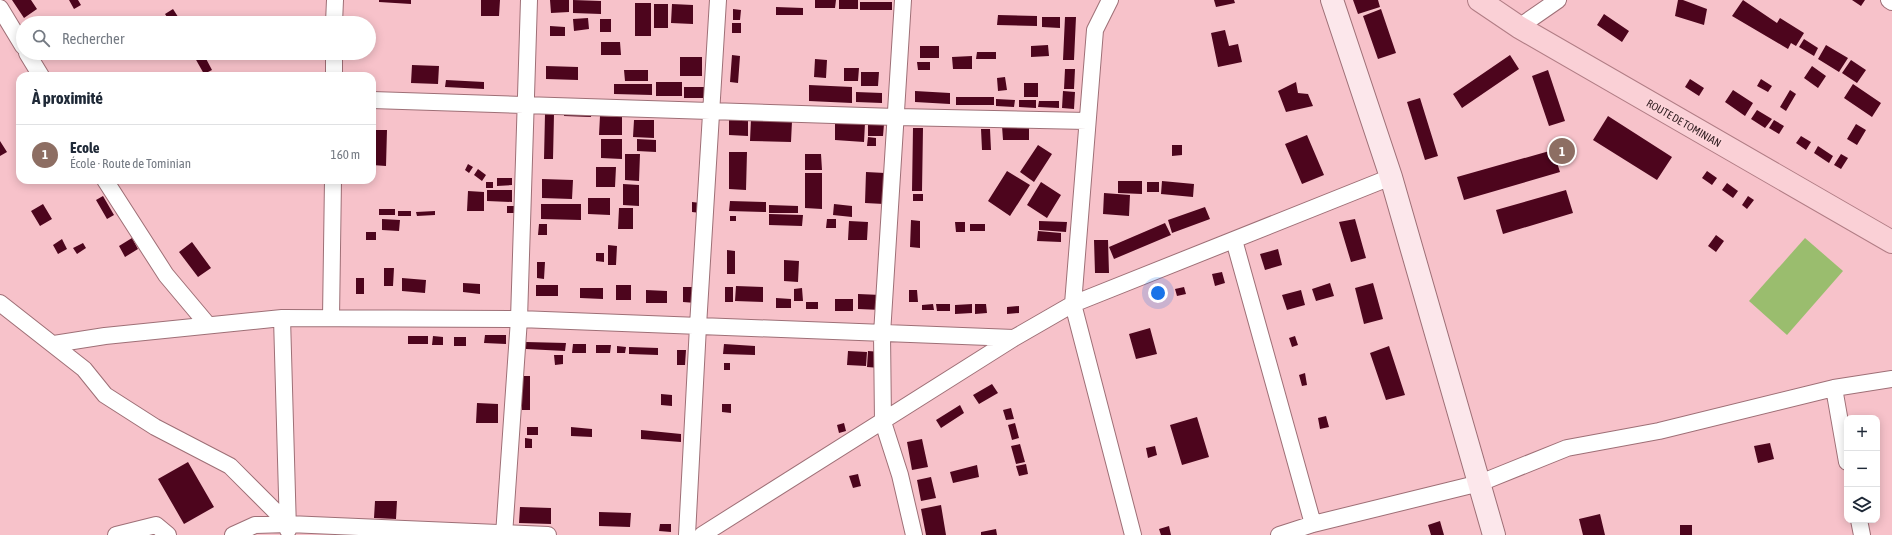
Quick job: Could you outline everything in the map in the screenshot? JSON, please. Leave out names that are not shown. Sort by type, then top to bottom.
[{"type":"main road","name":"ROUTE DE TOMINIAN","points":[[1479,0],[1519,27],[1892,242]]},
{"type":"street","points":[[334,16],[335,0]]},
{"type":"street","points":[[504,534],[519,319],[529,0]]},
{"type":"street","points":[[687,535],[718,0]]},
{"type":"street","points":[[903,0],[882,334],[883,422],[900,475],[914,535]]},
{"type":"street","points":[[1097,0],[1073,304],[1133,535]]},
{"type":"street","points":[[1095,30],[1110,0]]},
{"type":"street","points":[[1332,0],[1391,177],[1494,535]]},
{"type":"street","points":[[1519,27],[1558,0]]},
{"type":"street","points":[[0,8],[16,34]]},
{"type":"street","points":[[31,60],[39,72]]},
{"type":"street","points":[[334,60],[334,72]]},
{"type":"street","points":[[376,100],[896,117],[1087,121]]},
{"type":"street","points":[[702,535],[1014,338],[1073,304],[1391,177]]},
{"type":"street","points":[[108,184],[166,275],[208,326]]},
{"type":"street","points":[[331,318],[333,184]]},
{"type":"street","points":[[1234,240],[1312,524]]},
{"type":"street","points":[[0,303],[84,369],[105,395],[155,427],[230,466],[288,530]]},
{"type":"street","points":[[54,344],[105,336],[282,318],[519,319],[1014,338]]},
{"type":"street","points":[[282,318],[288,530]]},
{"type":"street","points":[[1279,535],[1312,524],[1480,483],[1567,448],[1659,431],[1834,388],[1892,379]]},
{"type":"street","points":[[1834,388],[1845,451]]},
{"type":"street","points":[[1860,523],[1862,535]]},
{"type":"street","points":[[116,535],[156,525],[168,535]]},
{"type":"street","points":[[233,535],[255,525],[288,530],[548,535]]},
{"type":"green space","points":[[1805,238],[1843,271],[1787,335],[1749,301]]},
{"type":"building","points":[[12,0],[31,0],[37,9],[27,16],[23,16]]},
{"type":"building","points":[[69,0],[78,0],[81,5],[74,9]]},
{"type":"building","points":[[379,0],[411,0],[411,4],[379,2]]},
{"type":"building","points":[[481,0],[500,0],[499,16],[481,16]]},
{"type":"building","points":[[550,0],[569,0],[569,12],[551,13]]},
{"type":"building","points":[[573,0],[601,1],[601,14],[573,13]]},
{"type":"building","points":[[815,0],[836,0],[835,8],[815,8]]},
{"type":"building","points":[[839,0],[858,0],[858,9],[839,9]]},
{"type":"building","points":[[1214,0],[1234,0],[1235,3],[1216,7]]},
{"type":"building","points":[[1353,0],[1378,0],[1380,7],[1358,14]]},
{"type":"building","points":[[1678,0],[1683,0],[1707,9],[1704,25],[1675,16]]},
{"type":"building","points":[[1743,0],[1777,23],[1780,18],[1804,33],[1796,46],[1791,43],[1788,49],[1732,16]]},
{"type":"building","points":[[1852,0],[1865,0],[1861,6]]},
{"type":"building","points":[[860,2],[892,2],[892,10],[860,10]]},
{"type":"building","points":[[635,3],[651,3],[651,36],[635,36]]},
{"type":"building","points":[[654,4],[668,4],[668,28],[654,28]]},
{"type":"building","points":[[672,4],[693,5],[693,24],[671,23]]},
{"type":"building","points":[[776,7],[803,8],[803,15],[776,15]]},
{"type":"building","points":[[173,9],[178,16],[166,16],[165,14]]},
{"type":"building","points":[[733,9],[741,10],[740,20],[733,20]]},
{"type":"building","points":[[1381,9],[1396,53],[1378,59],[1363,16]]},
{"type":"building","points":[[1604,14],[1629,31],[1622,42],[1597,25]]},
{"type":"building","points":[[998,15],[1037,16],[1037,26],[997,25]]},
{"type":"building","points":[[1042,17],[1060,17],[1060,28],[1042,27]]},
{"type":"building","points":[[1065,17],[1076,17],[1074,60],[1063,60]]},
{"type":"building","points":[[588,18],[589,29],[574,31],[573,19]]},
{"type":"building","points":[[600,19],[611,19],[611,32],[600,32]]},
{"type":"building","points":[[732,23],[741,23],[741,33],[732,33]]},
{"type":"building","points":[[550,26],[565,27],[565,36],[550,36]]},
{"type":"building","points":[[1225,30],[1229,46],[1238,44],[1242,62],[1218,67],[1211,33]]},
{"type":"building","points":[[1804,39],[1818,48],[1814,56],[1799,47]]},
{"type":"building","points":[[601,42],[620,42],[621,55],[601,55]]},
{"type":"building","points":[[1048,45],[1049,56],[1031,57],[1031,46]]},
{"type":"building","points":[[1826,45],[1848,58],[1839,72],[1818,59]]},
{"type":"building","points":[[920,46],[939,46],[939,58],[920,58]]},
{"type":"building","points":[[977,52],[996,52],[996,59],[976,59]]},
{"type":"building","points":[[732,55],[740,56],[738,83],[730,82]]},
{"type":"building","points":[[1510,55],[1519,69],[1462,108],[1453,94]]},
{"type":"building","points":[[972,56],[972,69],[953,69],[952,57]]},
{"type":"building","points":[[680,57],[702,57],[702,76],[680,76]]},
{"type":"building","points":[[815,59],[827,60],[826,78],[814,77]]},
{"type":"building","points":[[196,60],[207,60],[212,70],[203,72]]},
{"type":"building","points":[[1851,60],[1866,70],[1857,83],[1842,73]]},
{"type":"building","points":[[917,62],[930,62],[930,70],[918,70]]},
{"type":"building","points":[[412,65],[439,66],[438,84],[411,83]]},
{"type":"building","points":[[546,66],[578,67],[578,80],[546,79]]},
{"type":"building","points":[[1812,66],[1826,76],[1818,88],[1804,78]]},
{"type":"building","points":[[844,68],[859,68],[858,81],[844,81]]},
{"type":"building","points":[[1065,69],[1075,69],[1074,89],[1064,89]]},
{"type":"building","points":[[624,70],[648,70],[648,81],[625,81]]},
{"type":"building","points":[[1548,70],[1565,121],[1549,126],[1532,76]]},
{"type":"building","points":[[861,72],[879,72],[878,86],[861,86]]},
{"type":"building","points":[[1005,77],[1007,90],[998,91],[997,78]]},
{"type":"building","points":[[1690,79],[1704,88],[1699,96],[1685,87]]},
{"type":"building","points":[[1761,79],[1772,86],[1768,92],[1757,86]]},
{"type":"building","points":[[446,80],[484,82],[484,89],[445,87]]},
{"type":"building","points":[[656,82],[682,82],[682,96],[656,96]]},
{"type":"building","points":[[1296,82],[1298,93],[1308,94],[1313,106],[1286,112],[1278,91]]},
{"type":"building","points":[[1024,83],[1038,83],[1038,97],[1024,97]]},
{"type":"building","points":[[614,84],[652,84],[652,95],[614,94]]},
{"type":"building","points":[[1853,84],[1881,103],[1872,117],[1844,98]]},
{"type":"building","points":[[809,85],[852,87],[852,103],[809,101]]},
{"type":"building","points":[[684,87],[704,87],[704,98],[684,98]]},
{"type":"building","points":[[1733,90],[1753,103],[1745,116],[1725,102]]},
{"type":"building","points":[[1790,90],[1796,94],[1786,111],[1780,107]]},
{"type":"building","points":[[915,91],[950,93],[950,104],[915,102]]},
{"type":"building","points":[[1063,91],[1075,92],[1074,109],[1062,108]]},
{"type":"building","points":[[856,92],[882,93],[882,103],[856,102]]},
{"type":"building","points":[[956,97],[994,97],[994,105],[956,105]]},
{"type":"building","points":[[1420,98],[1438,156],[1425,160],[1407,102]]},
{"type":"building","points":[[996,99],[1015,100],[1014,107],[996,106]]},
{"type":"building","points":[[1019,100],[1036,100],[1036,108],[1019,107]]},
{"type":"building","points":[[1039,101],[1059,101],[1059,108],[1038,107]]},
{"type":"building","points":[[564,107],[592,108],[591,117],[564,116]]},
{"type":"building","points":[[1757,110],[1772,119],[1765,128],[1751,119]]},
{"type":"building","points":[[545,114],[554,114],[553,159],[544,159]]},
{"type":"building","points":[[600,116],[622,117],[622,135],[599,135]]},
{"type":"building","points":[[1608,116],[1672,157],[1657,180],[1593,140]]},
{"type":"building","points":[[729,119],[748,120],[748,136],[729,135]]},
{"type":"building","points":[[751,119],[792,121],[791,142],[750,141]]},
{"type":"building","points":[[634,120],[654,120],[654,138],[633,137]]},
{"type":"building","points":[[1774,120],[1784,126],[1779,134],[1769,128]]},
{"type":"building","points":[[835,122],[865,123],[864,142],[835,140]]},
{"type":"building","points":[[868,123],[884,124],[883,136],[868,136]]},
{"type":"building","points":[[1856,124],[1866,130],[1857,145],[1847,139]]},
{"type":"building","points":[[1002,126],[1029,126],[1029,140],[1003,140]]},
{"type":"building","points":[[913,128],[923,128],[922,191],[912,191]]},
{"type":"building","points":[[981,129],[990,129],[991,150],[982,150]]},
{"type":"building","points":[[376,130],[387,130],[386,166],[376,165]]},
{"type":"building","points":[[1307,135],[1324,175],[1302,184],[1285,144]]},
{"type":"building","points":[[1801,136],[1811,142],[1806,150],[1796,143]]},
{"type":"building","points":[[868,137],[876,138],[876,146],[867,146]]},
{"type":"building","points":[[601,139],[622,139],[622,159],[601,158]]},
{"type":"building","points":[[637,139],[656,140],[656,152],[637,151]]},
{"type":"building","points":[[0,141],[7,152],[0,156]]},
{"type":"building","points":[[1038,145],[1052,154],[1034,182],[1020,172]]},
{"type":"building","points":[[1172,145],[1182,145],[1182,155],[1172,156]]},
{"type":"building","points":[[1818,146],[1833,156],[1829,163],[1814,153]]},
{"type":"building","points":[[1553,150],[1560,172],[1464,200],[1457,177]]},
{"type":"building","points":[[729,152],[747,152],[746,190],[729,189]]},
{"type":"building","points":[[625,154],[640,154],[639,181],[625,180]]},
{"type":"building","points":[[805,154],[821,154],[822,170],[805,170]]},
{"type":"building","points":[[1841,154],[1848,158],[1841,169],[1834,165]]},
{"type":"building","points":[[468,164],[473,167],[469,173],[465,170]]},
{"type":"building","points":[[596,167],[616,167],[615,187],[596,187]]},
{"type":"building","points":[[478,169],[486,175],[482,181],[474,175]]},
{"type":"building","points":[[1007,171],[1030,185],[1010,216],[988,201]]},
{"type":"building","points":[[1707,171],[1717,178],[1712,185],[1702,178]]},
{"type":"building","points":[[866,172],[885,173],[884,204],[865,203]]},
{"type":"building","points":[[805,173],[822,173],[822,209],[805,208]]},
{"type":"building","points":[[497,178],[512,178],[512,185],[497,186]]},
{"type":"building","points":[[542,179],[573,180],[572,199],[542,198]]},
{"type":"building","points":[[1118,181],[1142,181],[1142,194],[1118,193]]},
{"type":"building","points":[[1162,181],[1194,184],[1193,197],[1161,194]]},
{"type":"building","points":[[486,182],[493,182],[493,188],[486,188]]},
{"type":"building","points":[[1041,182],[1061,195],[1047,218],[1027,205]]},
{"type":"building","points":[[1147,182],[1159,182],[1159,192],[1147,192]]},
{"type":"building","points":[[1727,183],[1738,191],[1733,198],[1722,190]]},
{"type":"building","points":[[623,184],[639,185],[639,206],[623,205]]},
{"type":"building","points":[[487,190],[512,190],[512,202],[487,201]]},
{"type":"building","points":[[1566,190],[1573,213],[1503,234],[1496,210]]},
{"type":"building","points":[[468,191],[484,192],[484,211],[467,211]]},
{"type":"building","points":[[1104,193],[1130,195],[1129,216],[1103,214]]},
{"type":"building","points":[[913,194],[923,194],[923,201],[913,201]]},
{"type":"building","points":[[103,196],[114,215],[107,219],[96,200]]},
{"type":"building","points":[[1748,196],[1754,200],[1747,209],[1742,205]]},
{"type":"building","points":[[588,198],[610,198],[610,215],[588,214]]},
{"type":"building","points":[[730,201],[766,202],[766,212],[729,211]]},
{"type":"building","points":[[692,202],[701,203],[701,213],[692,212]]},
{"type":"building","points":[[43,204],[52,219],[40,226],[31,211]]},
{"type":"building","points":[[541,204],[581,204],[581,220],[541,219]]},
{"type":"building","points":[[834,204],[852,206],[852,217],[833,215]]},
{"type":"building","points":[[769,205],[798,206],[798,213],[769,213]]},
{"type":"building","points":[[507,206],[515,206],[514,213],[507,213]]},
{"type":"building","points":[[1205,207],[1210,219],[1172,233],[1168,220]]},
{"type":"building","points":[[619,208],[633,208],[633,229],[618,229]]},
{"type":"building","points":[[379,209],[395,209],[395,215],[379,215]]},
{"type":"building","points":[[398,211],[411,211],[411,216],[398,216]]},
{"type":"building","points":[[435,211],[435,215],[417,216],[416,212]]},
{"type":"building","points":[[769,214],[803,215],[802,226],[769,225]]},
{"type":"building","points":[[730,216],[736,216],[736,221],[730,221]]},
{"type":"building","points":[[382,219],[400,220],[399,231],[382,230]]},
{"type":"building","points":[[827,219],[836,219],[836,228],[826,228]]},
{"type":"building","points":[[1355,219],[1366,258],[1351,262],[1339,222]]},
{"type":"building","points":[[911,220],[920,221],[920,248],[910,247]]},
{"type":"building","points":[[849,221],[868,222],[867,240],[848,240]]},
{"type":"building","points":[[1039,221],[1067,222],[1066,232],[1039,230]]},
{"type":"building","points":[[955,222],[965,222],[965,232],[956,232]]},
{"type":"building","points":[[1165,223],[1171,235],[1114,259],[1109,247]]},
{"type":"building","points":[[539,224],[547,224],[547,235],[538,235]]},
{"type":"building","points":[[970,224],[985,224],[985,231],[970,231]]},
{"type":"building","points":[[1038,231],[1061,233],[1061,242],[1037,241]]},
{"type":"building","points":[[366,232],[376,232],[376,240],[366,240]]},
{"type":"building","points":[[1716,235],[1724,241],[1716,252],[1708,246]]},
{"type":"building","points":[[132,238],[138,249],[125,257],[119,246]]},
{"type":"building","points":[[62,239],[67,249],[58,254],[53,245]]},
{"type":"building","points":[[1094,240],[1108,240],[1109,273],[1095,273]]},
{"type":"building","points":[[192,242],[211,268],[198,277],[179,252]]},
{"type":"building","points":[[83,243],[86,248],[77,254],[73,248]]},
{"type":"building","points":[[608,245],[617,246],[616,265],[608,265]]},
{"type":"building","points":[[1278,249],[1282,265],[1265,270],[1260,254]]},
{"type":"building","points":[[727,250],[735,251],[735,274],[727,274]]},
{"type":"building","points":[[596,253],[604,253],[604,262],[596,261]]},
{"type":"building","points":[[784,260],[799,261],[798,282],[784,281]]},
{"type":"building","points":[[537,262],[545,262],[544,279],[537,278]]},
{"type":"building","points":[[384,268],[394,268],[393,286],[384,286]]},
{"type":"building","points":[[1222,272],[1225,283],[1215,286],[1212,274]]},
{"type":"building","points":[[356,278],[364,278],[364,294],[356,294]]},
{"type":"building","points":[[402,278],[426,280],[425,293],[402,291]]},
{"type":"building","points":[[463,283],[480,284],[480,294],[463,292]]},
{"type":"building","points":[[1330,283],[1334,296],[1316,301],[1312,289]]},
{"type":"building","points":[[1373,283],[1383,319],[1364,324],[1355,288]]},
{"type":"building","points":[[536,285],[558,285],[558,296],[536,296]]},
{"type":"building","points":[[616,285],[631,285],[631,300],[616,300]]},
{"type":"building","points":[[736,286],[763,287],[763,302],[735,301]]},
{"type":"building","points":[[683,287],[696,287],[696,303],[683,302]]},
{"type":"building","points":[[725,287],[733,287],[733,302],[725,302]]},
{"type":"building","points":[[1184,287],[1186,294],[1177,296],[1175,289]]},
{"type":"building","points":[[580,288],[603,288],[603,299],[580,298]]},
{"type":"building","points":[[802,288],[803,301],[794,301],[794,289]]},
{"type":"building","points":[[646,290],[667,291],[667,303],[646,303]]},
{"type":"building","points":[[909,290],[917,290],[918,302],[909,302]]},
{"type":"building","points":[[1301,290],[1305,305],[1287,310],[1282,295]]},
{"type":"building","points":[[858,294],[881,295],[881,310],[858,309]]},
{"type":"building","points":[[776,298],[791,299],[791,308],[776,308]]},
{"type":"building","points":[[835,299],[853,299],[853,311],[835,311]]},
{"type":"building","points":[[806,302],[818,302],[818,309],[806,309]]},
{"type":"building","points":[[933,304],[934,310],[922,310],[922,305]]},
{"type":"building","points":[[936,304],[950,304],[950,311],[937,311]]},
{"type":"building","points":[[972,304],[972,313],[955,314],[955,305]]},
{"type":"building","points":[[975,304],[986,304],[987,313],[975,314]]},
{"type":"building","points":[[1019,306],[1019,313],[1007,314],[1007,307]]},
{"type":"building","points":[[1150,328],[1157,354],[1136,359],[1129,334]]},
{"type":"building","points":[[485,335],[506,335],[506,344],[484,343]]},
{"type":"building","points":[[408,336],[428,336],[428,344],[408,344]]},
{"type":"building","points":[[433,336],[443,337],[443,345],[432,345]]},
{"type":"building","points":[[1295,336],[1298,345],[1292,347],[1289,338]]},
{"type":"building","points":[[454,337],[466,337],[466,346],[454,346]]},
{"type":"building","points":[[526,342],[566,343],[565,351],[526,349]]},
{"type":"building","points":[[573,344],[586,344],[586,353],[572,353]]},
{"type":"building","points":[[724,344],[755,346],[755,355],[723,354]]},
{"type":"building","points":[[596,345],[611,345],[610,353],[596,353]]},
{"type":"building","points":[[617,346],[626,347],[625,353],[617,353]]},
{"type":"building","points":[[1389,346],[1405,395],[1386,400],[1370,353]]},
{"type":"building","points":[[629,347],[658,348],[658,355],[629,354]]},
{"type":"building","points":[[677,350],[686,350],[685,365],[677,365]]},
{"type":"building","points":[[848,351],[867,352],[866,366],[847,365]]},
{"type":"building","points":[[868,351],[881,352],[880,368],[867,367]]},
{"type":"building","points":[[554,355],[563,355],[563,364],[555,365]]},
{"type":"building","points":[[724,363],[730,363],[730,370],[724,370]]},
{"type":"building","points":[[1305,373],[1307,385],[1302,386],[1299,375]]},
{"type":"building","points":[[522,376],[530,376],[530,410],[522,410]]},
{"type":"building","points":[[992,384],[998,393],[979,404],[973,395]]},
{"type":"building","points":[[661,394],[672,395],[672,406],[661,405]]},
{"type":"building","points":[[477,403],[498,404],[498,423],[476,423]]},
{"type":"building","points":[[722,404],[731,404],[731,413],[722,412]]},
{"type":"building","points":[[960,405],[964,413],[941,428],[936,420]]},
{"type":"building","points":[[1011,408],[1014,419],[1006,420],[1003,410]]},
{"type":"building","points":[[1326,416],[1329,427],[1320,429],[1318,418]]},
{"type":"building","points":[[1197,417],[1209,457],[1182,465],[1170,425]]},
{"type":"building","points":[[844,423],[846,431],[839,433],[837,425]]},
{"type":"building","points":[[1015,423],[1019,438],[1012,440],[1008,425]]},
{"type":"building","points":[[527,427],[538,427],[538,435],[527,435]]},
{"type":"building","points":[[571,427],[592,429],[592,437],[571,436]]},
{"type":"building","points":[[641,430],[681,434],[681,442],[641,439]]},
{"type":"building","points":[[525,438],[532,439],[532,448],[525,448]]},
{"type":"building","points":[[922,439],[928,467],[912,470],[907,442]]},
{"type":"building","points":[[1770,443],[1774,459],[1758,463],[1754,446]]},
{"type":"building","points":[[1020,444],[1025,462],[1016,464],[1011,446]]},
{"type":"building","points":[[1155,446],[1157,455],[1148,458],[1146,448]]},
{"type":"building","points":[[188,462],[214,507],[184,524],[158,479]]},
{"type":"building","points":[[1026,464],[1028,474],[1019,476],[1016,466]]},
{"type":"building","points":[[977,465],[979,477],[953,483],[950,472]]},
{"type":"building","points":[[858,474],[861,486],[853,488],[849,476]]},
{"type":"building","points":[[931,477],[936,498],[921,501],[917,480]]},
{"type":"building","points":[[375,501],[397,501],[396,519],[374,518]]},
{"type":"building","points":[[941,505],[946,535],[926,535],[921,509]]},
{"type":"building","points":[[520,507],[551,508],[551,524],[519,523]]},
{"type":"building","points":[[599,512],[631,513],[630,527],[599,526]]},
{"type":"building","points":[[1600,514],[1605,535],[1583,535],[1579,519]]},
{"type":"building","points":[[1440,521],[1444,535],[1431,535],[1428,525]]},
{"type":"building","points":[[660,524],[671,524],[671,532],[659,531]]},
{"type":"building","points":[[1680,525],[1692,525],[1692,535],[1680,535]]},
{"type":"building","points":[[1169,526],[1171,535],[1161,535],[1159,529]]},
{"type":"building","points":[[996,529],[997,535],[981,535],[981,532]]},
{"type":"place","name":"Ecole","points":[[1562,151]]}]
